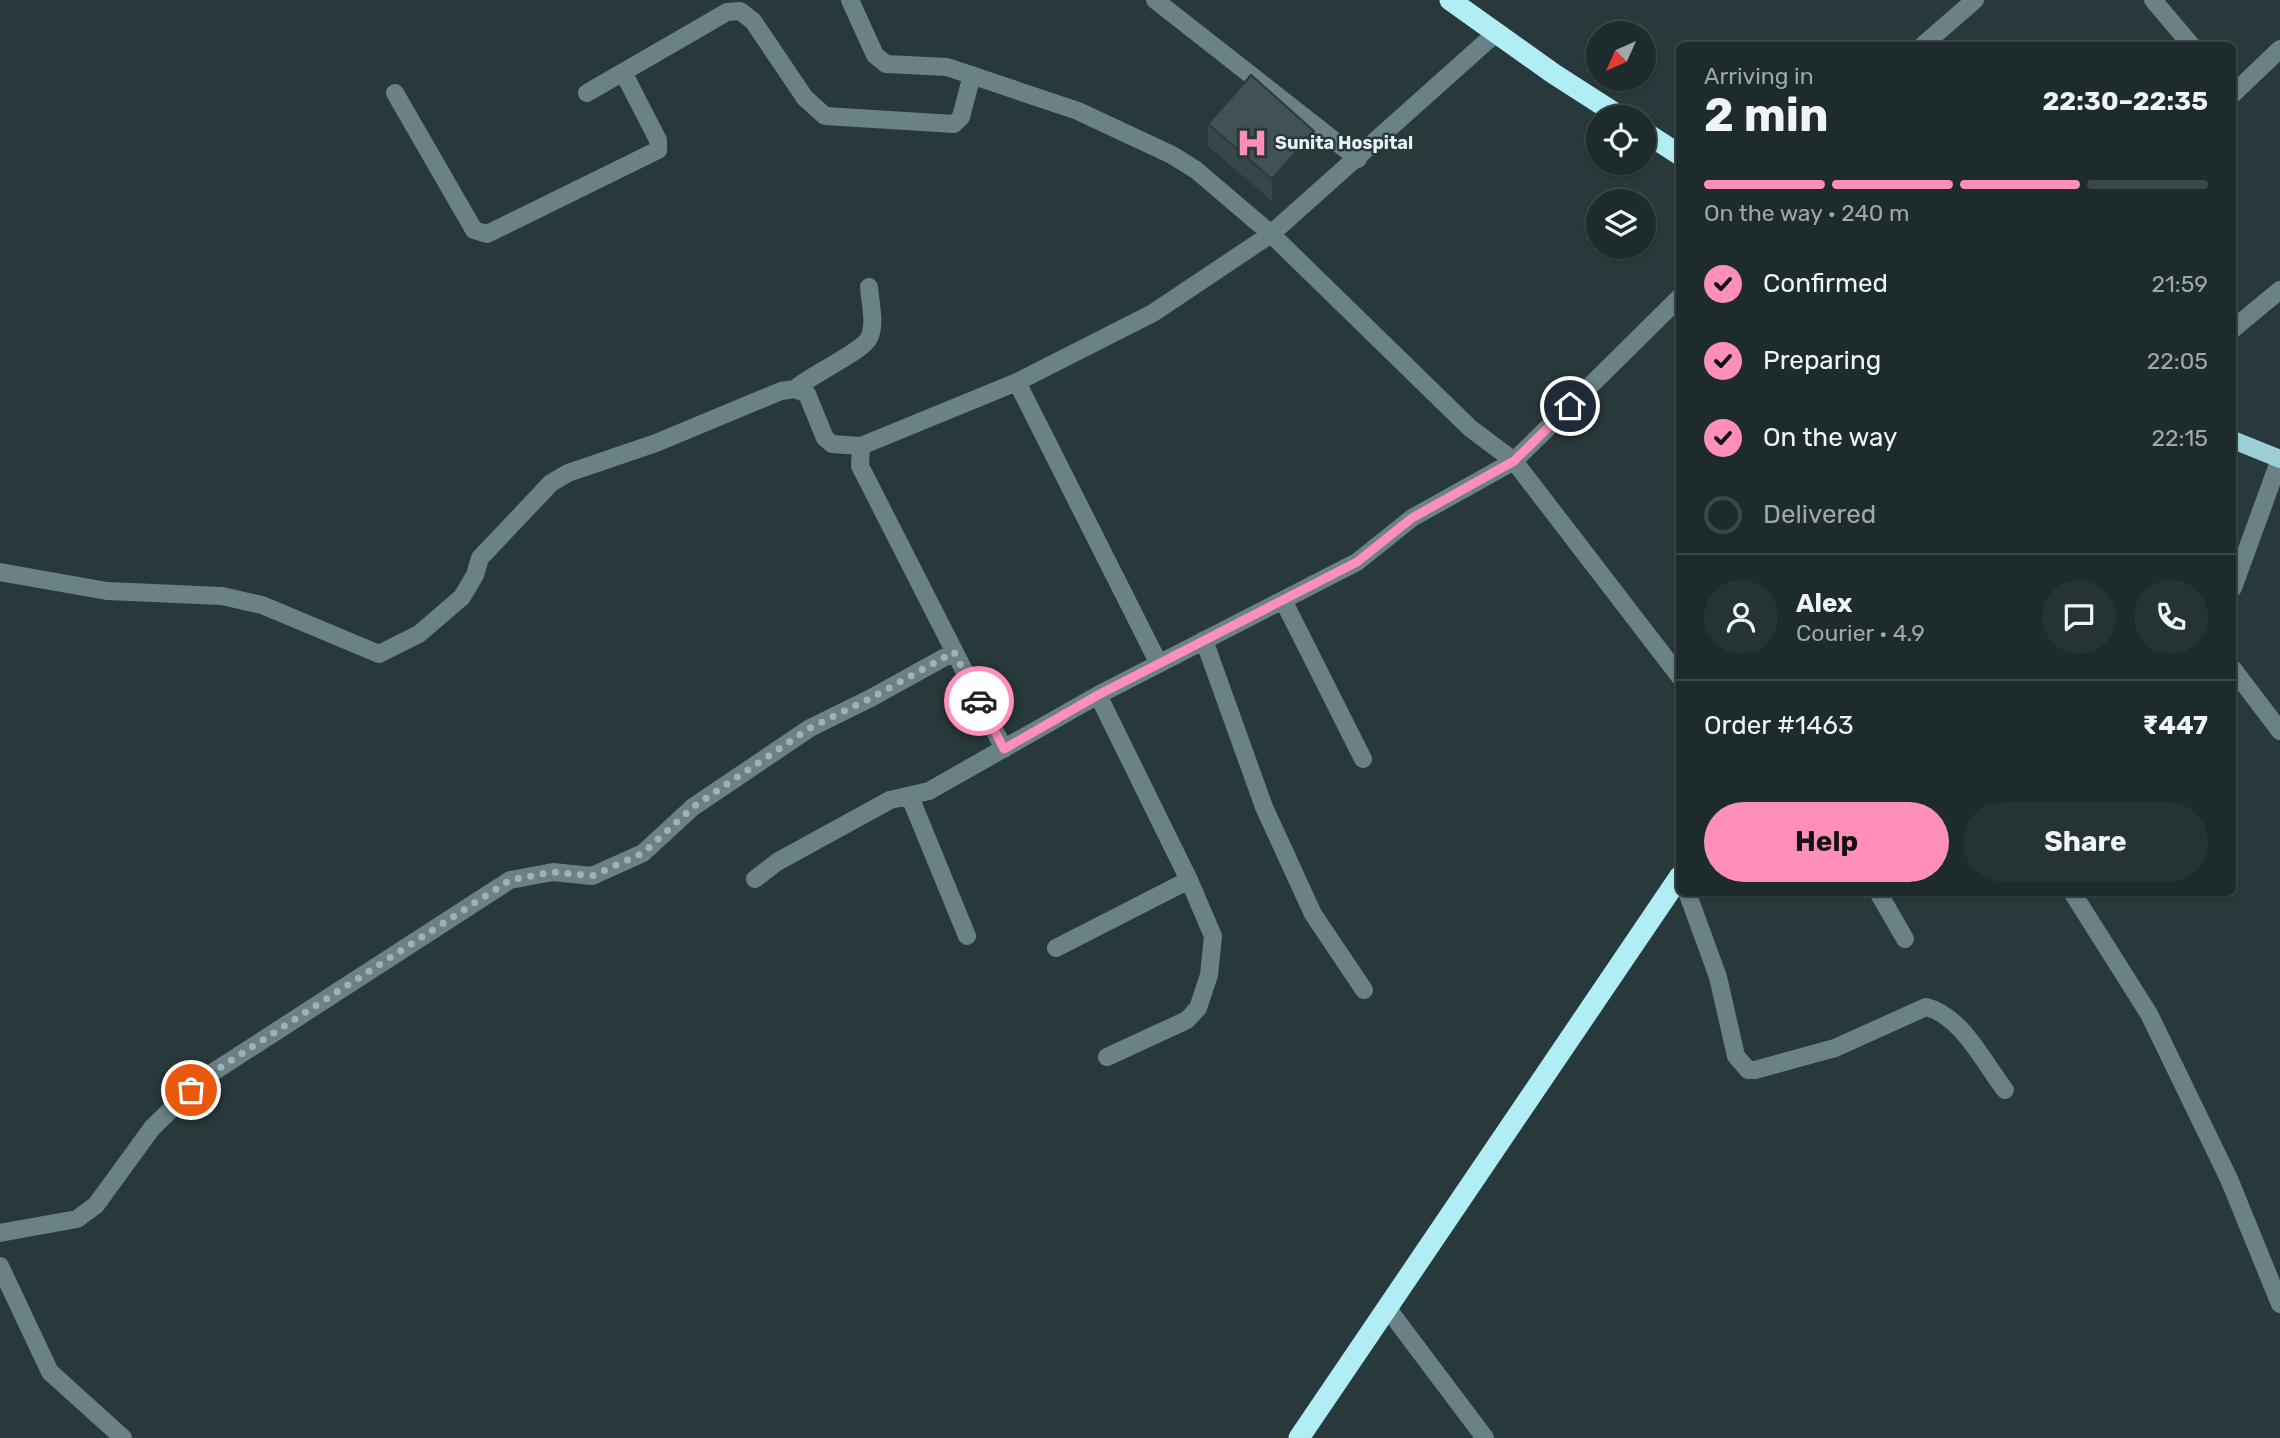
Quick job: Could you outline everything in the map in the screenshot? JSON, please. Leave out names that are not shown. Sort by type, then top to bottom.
[{"type":"highway","points":[[1450,0],[1603,105]]},
{"type":"highway","points":[[1656,139],[1676,152]]},
{"type":"highway","points":[[1299,1438],[1676,882]]},
{"type":"main road","points":[[2236,441],[2280,459]]},
{"type":"street","points":[[850,0],[881,61],[886,64],[947,67],[1078,111],[1172,155],[1196,170],[1271,234],[1470,428],[1514,461],[1676,672]]},
{"type":"street","points":[[1155,0],[1358,159]]},
{"type":"street","points":[[1927,42],[1975,0]]},
{"type":"street","points":[[2152,0],[2189,42]]},
{"type":"street","points":[[587,93],[727,12],[740,10],[753,21],[805,98],[825,116],[954,124],[961,117],[972,75]]},
{"type":"street","points":[[0,572],[107,591],[222,597],[262,605],[379,654],[419,634],[462,597],[475,575],[480,558],[551,483],[781,391],[795,389],[807,394],[825,438],[832,444],[860,446],[1017,382],[1153,313],[1271,234],[1496,33]]},
{"type":"street","points":[[2236,91],[2280,50]]},
{"type":"street","points":[[395,93],[474,230],[487,234],[658,149],[658,140],[623,72]]},
{"type":"street","points":[[795,389],[813,374],[859,349],[869,338],[872,325],[869,287]]},
{"type":"street","points":[[2236,327],[2280,290]]},
{"type":"street","points":[[755,878],[776,862],[890,800],[929,791],[1098,695],[1284,602],[1368,555],[1412,518],[1514,461],[1676,301]]},
{"type":"street","points":[[1017,382],[1159,664]]},
{"type":"street","points":[[860,446],[860,466],[1004,749]]},
{"type":"street","points":[[2236,580],[2280,459]]},
{"type":"street","points":[[1284,602],[1363,759]]},
{"type":"street","points":[[1204,640],[1264,807],[1313,914],[1364,990]]},
{"type":"street","points":[[0,1233],[77,1219],[87,1213],[108,1191],[152,1128],[201,1080],[510,880],[553,872],[592,876],[643,853],[693,807],[810,728],[954,652]]},
{"type":"street","points":[[2236,674],[2280,730]]},
{"type":"street","points":[[1098,695],[1189,880],[1213,936],[1209,975],[1198,1007],[1186,1020],[1107,1057]]},
{"type":"street","points":[[910,797],[967,936]]},
{"type":"street","points":[[1056,948],[1189,880]]},
{"type":"street","points":[[1688,896],[1717,976],[1737,1056],[1748,1070],[1835,1048],[1926,1007],[1938,1010],[1956,1025],[2005,1090]]},
{"type":"street","points":[[1880,896],[1905,939]]},
{"type":"street","points":[[2075,896],[2149,1014],[2229,1179],[2280,1304]]},
{"type":"street","points":[[0,1266],[38,1353],[50,1371],[123,1438]]},
{"type":"street","points":[[1388,1309],[1485,1438]]},
{"type":"building","points":[[1251,75],[1314,131],[1272,179],[1208,124]]},
{"type":"way so far","points":[[191,1090],[201,1080],[510,880],[553,872],[592,876],[643,853],[654,846],[693,807],[810,728],[954,652],[979,701]]},
{"type":"place","name":"Sunita Hospital","points":[[1252,143]]},
{"type":"route","points":[[979,701],[1004,749],[1098,695],[1284,602],[1357,562],[1412,518],[1514,461],[1570,406]]}]
